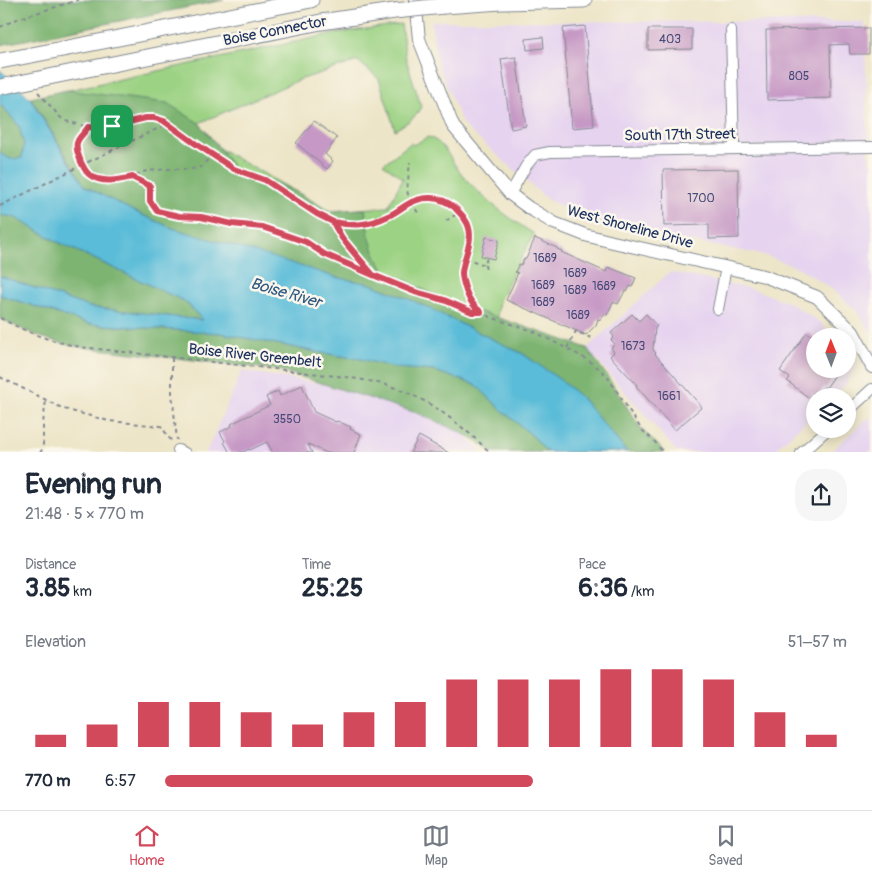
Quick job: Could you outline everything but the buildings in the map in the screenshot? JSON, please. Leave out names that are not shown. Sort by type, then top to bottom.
[{"type":"highway","name":"Boise Connector","points":[[0,62],[312,0]]},
{"type":"highway","name":"Boise Connector","points":[[0,87],[321,22],[444,6],[501,2],[584,0]]},
{"type":"main road","name":"West Shoreline Drive","points":[[415,0],[419,39],[453,126],[510,194],[554,223],[585,235],[764,276],[816,297],[853,332],[872,367]]},
{"type":"street","points":[[731,30],[734,149]]},
{"type":"street","name":"South 17th Street","points":[[510,194],[526,166],[535,155],[558,152],[872,147]]},
{"type":"street","points":[[718,309],[726,268]]},
{"type":"street","points":[[856,403],[872,388]]},
{"type":"street","points":[[801,452],[817,438]]},
{"type":"path","points":[[0,27],[17,19],[78,0]]},
{"type":"path","points":[[37,91],[60,118],[88,127],[105,128],[154,118],[160,119],[234,169],[265,180],[317,214],[333,222],[356,225],[364,224],[389,216],[411,202],[425,198],[439,199],[447,202],[465,219],[470,229],[470,242],[462,272],[464,285],[472,304],[481,312],[500,321],[533,331],[595,365],[607,376],[641,429],[664,452]]},
{"type":"path","points":[[0,206],[168,124]]},
{"type":"path","points":[[88,127],[76,144],[77,153],[89,175],[101,180],[116,181],[146,171],[202,167],[212,155]]},
{"type":"path","points":[[410,162],[407,190],[418,215]]},
{"type":"path","points":[[132,177],[150,186],[150,201],[157,211],[179,216],[201,217],[232,224],[262,227],[306,242],[324,254],[415,292],[444,300],[472,312],[481,312]]},
{"type":"path","points":[[446,221],[459,212]]},
{"type":"path","points":[[333,222],[342,238],[373,275]]},
{"type":"path","points":[[486,271],[487,257]]},
{"type":"path","points":[[465,258],[485,265]]},
{"type":"path","name":"Boise River Greenbelt","points":[[0,318],[41,338],[81,348],[345,377],[381,383],[430,404],[450,417],[491,452]]},
{"type":"path","points":[[567,348],[576,331],[591,338]]},
{"type":"path","points":[[172,358],[172,393],[181,451]]},
{"type":"path","points":[[0,377],[64,409],[109,421],[161,426],[181,451]]},
{"type":"path","points":[[40,452],[43,448],[43,423],[46,400]]},
{"type":"shaded area","points":[[431,21],[864,22],[869,163],[872,163],[872,334],[857,311],[832,289],[799,268],[764,255],[657,235],[589,219],[548,200],[463,125],[437,63]]},
{"type":"shaded area","points":[[670,272],[753,289],[792,304],[821,323],[825,328],[806,328],[806,378],[849,378],[842,388],[806,388],[806,421],[772,452],[677,452],[587,348]]},
{"type":"shaded area","points":[[242,371],[322,384],[420,414],[462,433],[482,452],[206,452]]},
{"type":"shaded area","points":[[872,417],[872,452],[831,452],[846,438],[856,438],[856,428],[865,420]]},
{"type":"green space","points":[[0,0],[224,0],[0,45]]},
{"type":"green space","points":[[401,24],[406,59],[421,106],[414,117],[395,130],[379,79],[358,61],[299,80],[199,123],[220,149],[330,211],[388,207],[403,178],[383,164],[411,143],[413,145],[428,137],[438,142],[465,178],[483,196],[534,234],[499,300],[497,317],[465,327],[335,277],[172,228],[68,160],[31,98],[332,34]]},
{"type":"green space","points":[[67,90],[167,103],[199,123],[234,169],[295,191],[330,211],[365,209],[369,236],[376,257],[385,270],[472,312],[481,312],[587,348],[641,429],[664,452],[627,452],[579,395],[529,358],[416,302],[371,284],[335,277],[172,228],[131,210],[85,186],[31,98]]},
{"type":"green space","points":[[0,105],[19,126],[24,144],[22,158],[10,159],[0,153]]},
{"type":"green space","points":[[0,215],[14,217],[58,242],[186,302],[202,320],[89,307],[0,276]]},
{"type":"green space","points":[[0,295],[89,324],[221,333],[361,359],[396,368],[435,371],[476,385],[534,437],[547,452],[491,452],[462,433],[420,414],[279,370],[81,347],[49,340],[0,318]]},
{"type":"water","name":"Boise River","points":[[0,70],[30,98],[85,186],[131,210],[172,228],[335,277],[371,284],[416,302],[523,354],[579,395],[627,452],[547,452],[534,437],[476,385],[435,371],[396,368],[361,359],[221,333],[89,324],[0,295],[0,276],[89,307],[202,320],[186,302],[58,242],[14,217],[0,215],[0,153],[10,159],[22,158],[24,144],[19,126],[0,105]]},
{"type":"route","points":[[112,126],[105,128],[88,127],[76,144],[77,153],[89,175],[101,180],[116,181],[132,177],[150,186],[150,201],[157,211],[179,216],[201,217],[232,224],[262,227],[306,242],[324,254],[373,275],[342,238],[335,227],[333,222],[356,225],[364,224],[389,216],[410,202],[425,198],[439,199],[447,202],[462,215],[470,229],[470,242],[462,278],[468,298],[481,312],[472,312],[373,275],[342,238],[333,222],[317,214],[265,180],[234,169],[164,121],[146,118],[112,126]]}]
